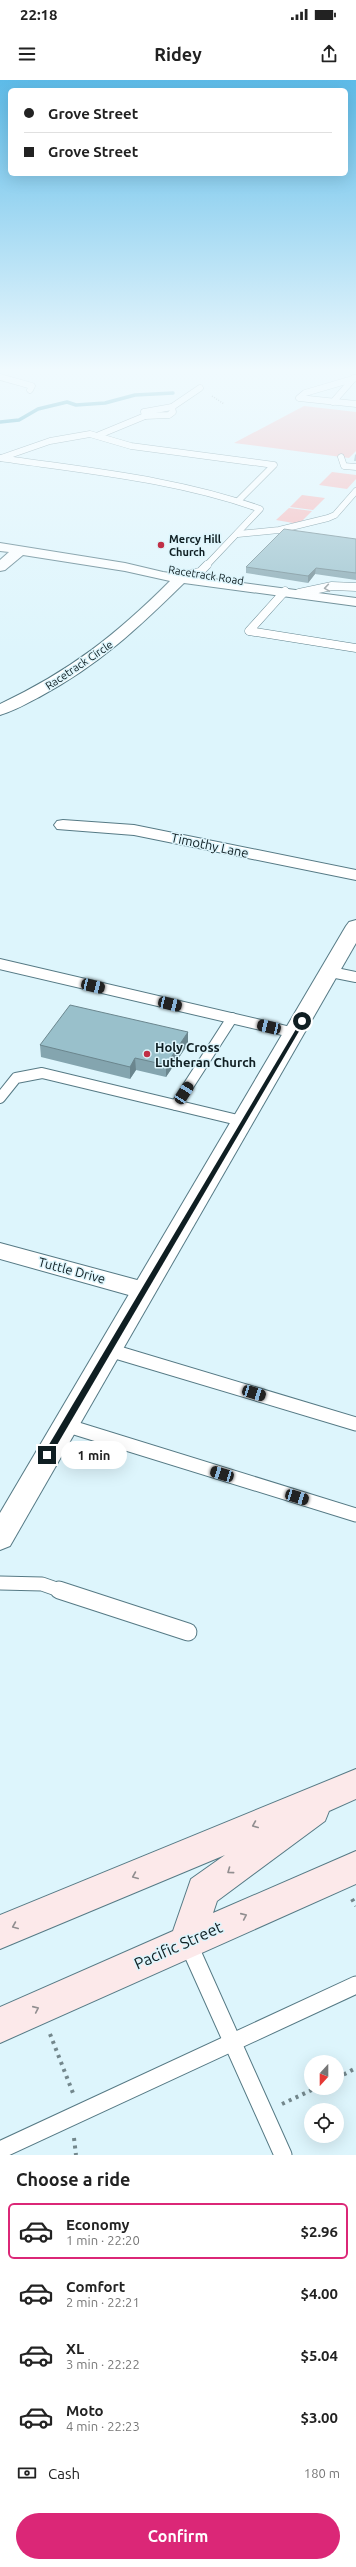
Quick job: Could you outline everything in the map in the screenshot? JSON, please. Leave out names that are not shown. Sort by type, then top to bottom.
[{"type":"main road","points":[[0,1932],[348,1786]]},
{"type":"main road","points":[[187,1941],[203,1891],[348,1786]]},
{"type":"main road","name":"Pacific Street","points":[[0,2025],[356,1867]]},
{"type":"street","name":"Racetrack Road","points":[[0,547],[125,567],[145,573],[186,575],[237,587],[292,592],[356,602]]},
{"type":"street","points":[[0,567],[20,550]]},
{"type":"street","name":"Racetrack Circle","points":[[0,710],[42,690],[94,657],[117,640],[186,575]]},
{"type":"street","name":"Timothy Lane","points":[[63,825],[94,825],[134,830],[356,875]]},
{"type":"street","points":[[0,1538],[143,1290],[331,972],[356,926]]},
{"type":"street","name":"Tuttle Drive","points":[[0,1251],[143,1290]]},
{"type":"lane","points":[[45,465],[170,484],[238,501],[260,509],[259,512],[200,572],[186,575]]},
{"type":"lane","points":[[238,501],[274,465],[273,465]]},
{"type":"lane","points":[[344,465],[356,467]]},
{"type":"lane","points":[[238,534],[279,530],[328,518],[334,514],[356,491]]},
{"type":"lane","points":[[356,587],[332,586],[292,592],[249,630],[356,648]]},
{"type":"lane","points":[[0,964],[295,1033]]},
{"type":"lane","points":[[331,972],[356,977]]},
{"type":"lane","points":[[176,1105],[232,1018]]},
{"type":"lane","points":[[0,1098],[16,1078],[42,1073],[242,1122]]},
{"type":"lane","points":[[109,1350],[356,1424]]},
{"type":"lane","points":[[65,1425],[356,1515]]},
{"type":"lane","points":[[0,1584],[42,1584],[188,1632]]},
{"type":"lane","points":[[187,1941],[282,2155]]},
{"type":"lane","points":[[0,2150],[356,1985]]},
{"type":"path","points":[[48,2027],[59,2056]]},
{"type":"path","points":[[344,2074],[356,2068]]},
{"type":"path","points":[[264,2113],[304,2094]]},
{"type":"shaded area","points":[[332,472],[356,475],[356,479],[347,489],[319,485]]},
{"type":"shaded area","points":[[302,495],[325,498],[313,510],[290,507]]},
{"type":"shaded area","points":[[289,508],[312,511],[299,524],[276,520]]},
{"type":"building","points":[[284,529],[356,539],[356,573],[316,568],[308,576],[246,567]]},
{"type":"building","points":[[70,1005],[188,1032],[166,1065],[135,1058],[130,1067],[40,1045]]},
{"type":"place","name":"Mercy Hill Church","points":[[161,545]]},
{"type":"place","name":"Holy Cross Lutheran Church","points":[[147,1054]]},
{"type":"route","points":[[47,1455],[234,1134],[302,1021]]}]
